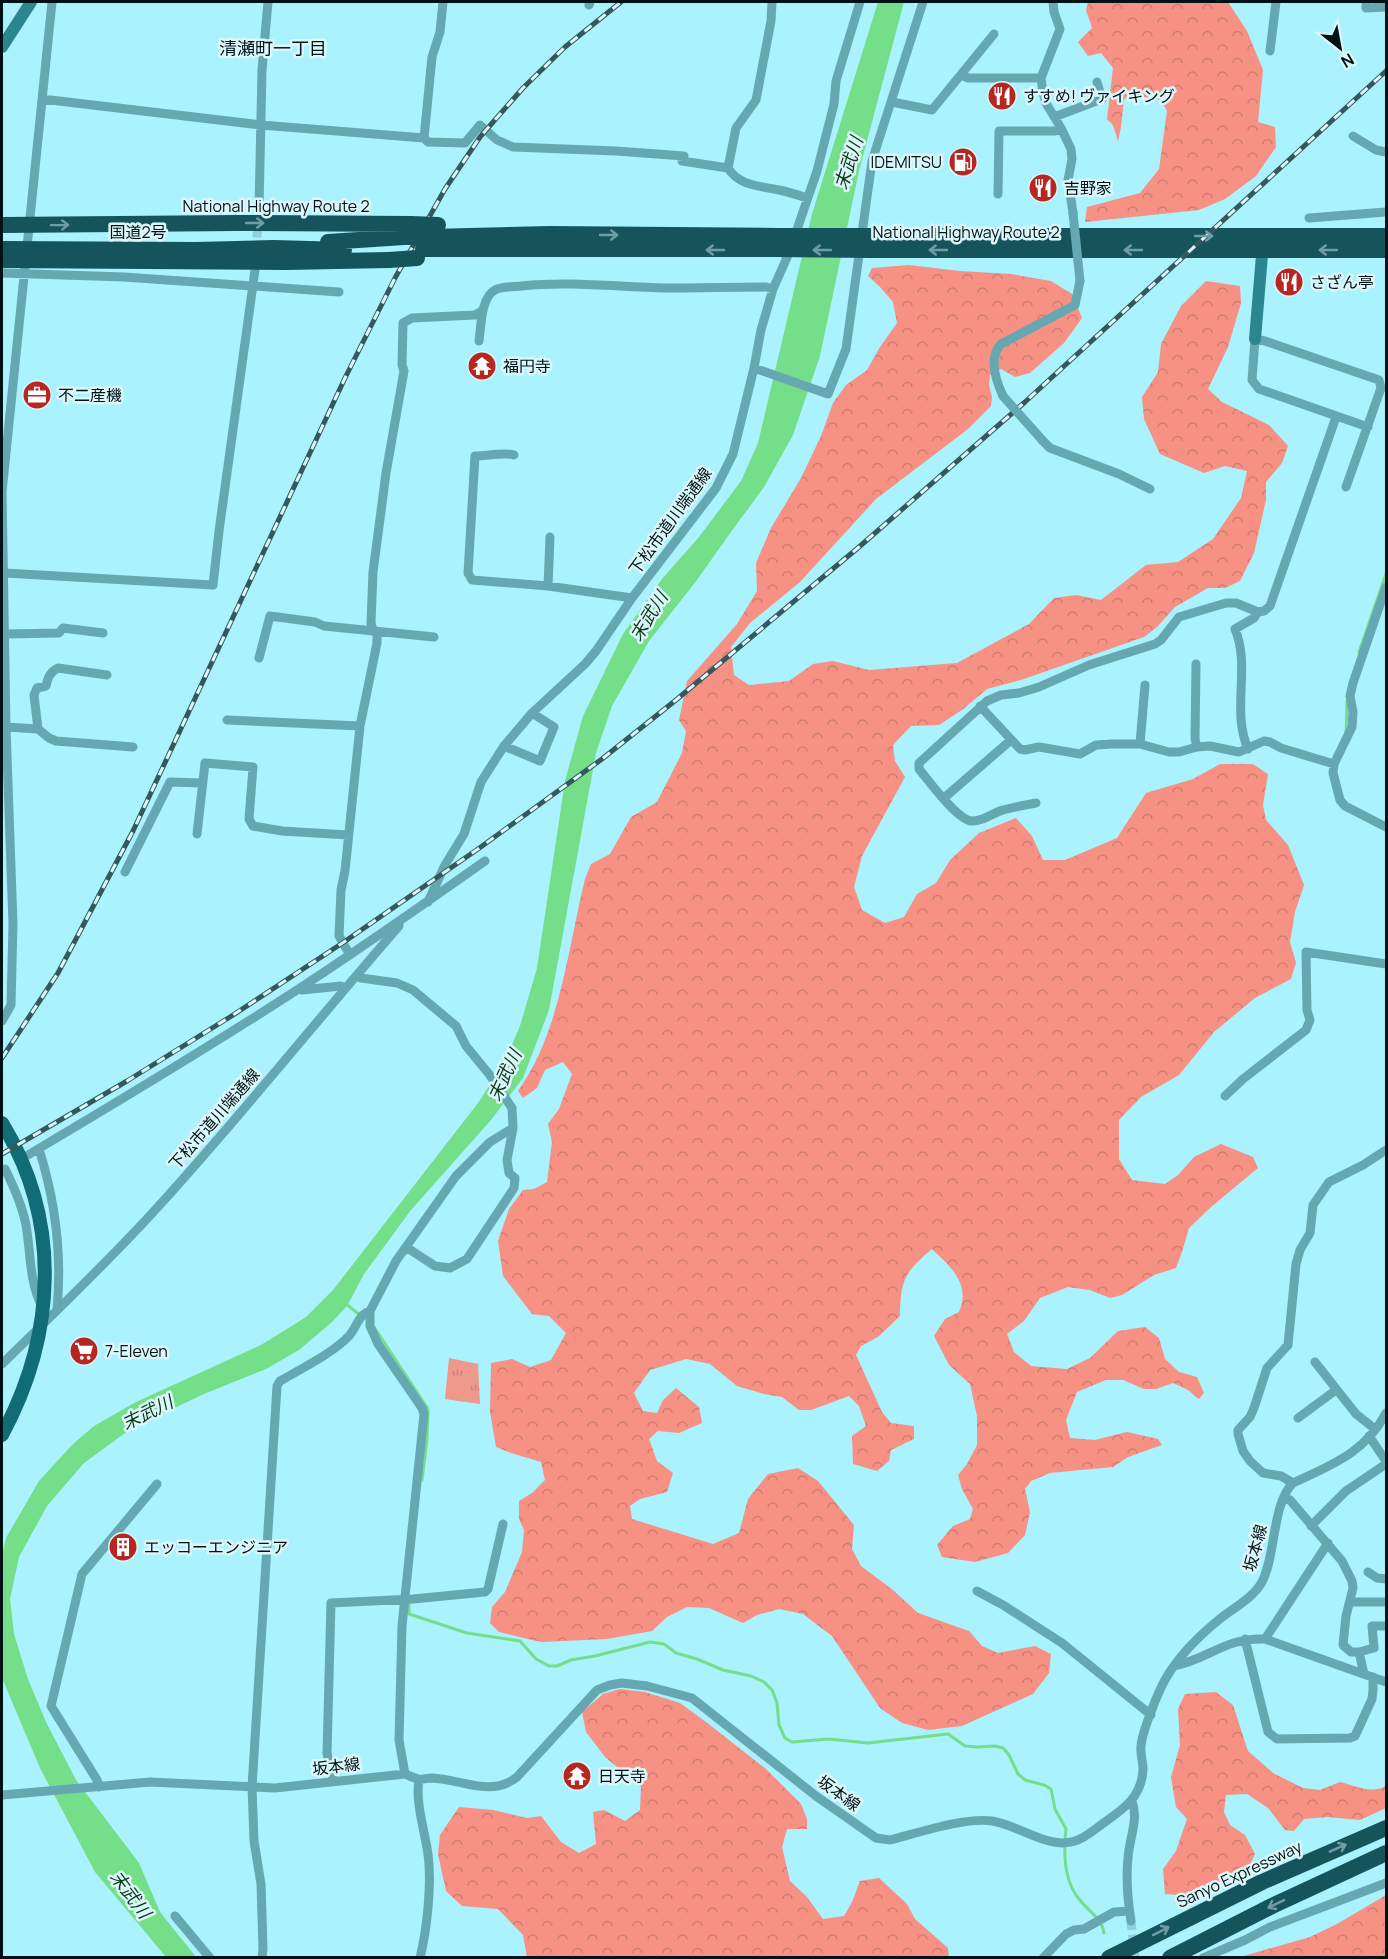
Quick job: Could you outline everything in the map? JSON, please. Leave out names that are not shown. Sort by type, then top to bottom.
[{"type":"highway","name":"National Highway Route 2","points":[[2,225],[237,223],[400,243],[1264,243],[1386,237]]},
{"type":"highway","name":"National Highway Route 2","points":[[274,248],[336,241],[547,242]]},
{"type":"highway","name":"National Highway Route 2","points":[[2,260],[26,267],[286,262],[400,243]]},
{"type":"highway","name":"National Highway Route 2","points":[[1264,243],[1386,250]]},
{"type":"highway","name":"国道2号","points":[[2,249],[274,248]]},
{"type":"highway","name":"Sanyo Expressway","points":[[1109,1958],[1252,1887],[1386,1828]]},
{"type":"highway","points":[[1170,1958],[1272,1906],[1386,1853]]},
{"type":"main road","points":[[2,1123],[24,1164],[31,1183],[40,1219],[50,1309],[41,1326],[36,1353],[27,1380],[2,1435]]},
{"type":"street","points":[[4,39],[31,2]]},
{"type":"street","points":[[2,1020],[11,1005],[12,858],[6,727],[2,492],[52,2]]},
{"type":"street","points":[[259,208],[262,70],[268,2]]},
{"type":"street","points":[[424,138],[432,57],[440,32],[442,2]]},
{"type":"street","points":[[728,168],[736,128],[756,100],[771,21],[772,2]]},
{"type":"street","name":"下松市道川端通線","points":[[428,902],[445,865],[464,834],[481,782],[504,746],[532,712],[585,664],[596,651],[632,598],[716,488],[728,467],[757,369],[760,330],[773,289],[789,253],[825,144],[834,104],[836,81],[860,2]]},
{"type":"street","points":[[757,369],[828,394],[846,349],[872,161],[923,2]]},
{"type":"street","points":[[1053,2],[1060,29],[1041,78],[1043,93],[1071,149],[1072,159],[1068,180],[1080,281],[1075,305],[998,347],[995,353],[996,381],[1003,396],[1050,448],[1119,474],[1150,489]]},
{"type":"street","points":[[1270,51],[1276,2]]},
{"type":"street","points":[[1366,2],[1366,8],[1386,8]]},
{"type":"street","points":[[892,102],[932,110],[994,34]]},
{"type":"street","points":[[961,75],[968,78],[1041,78]]},
{"type":"street","points":[[1054,117],[1102,99],[1097,82]]},
{"type":"street","points":[[42,99],[261,125],[424,138],[428,142],[465,143],[480,125],[497,140],[513,147],[684,156],[682,161],[728,168],[736,178],[750,185],[807,198]]},
{"type":"street","points":[[998,194],[999,131],[1055,131],[1061,128]]},
{"type":"street","points":[[1353,136],[1376,150],[1386,152]]},
{"type":"street","points":[[1309,218],[1386,212]]},
{"type":"street","points":[[1264,243],[1252,380],[1259,389],[1368,427]]},
{"type":"street","points":[[2,273],[26,267],[124,277],[339,292]]},
{"type":"street","points":[[5,573],[213,585],[255,270]]},
{"type":"street","points":[[350,955],[339,936],[340,890],[345,872],[360,726],[377,643],[377,634],[373,630],[373,572],[386,473],[404,371],[402,365],[403,324],[412,318],[475,315],[482,311],[495,290],[545,284],[664,288],[766,287],[773,289]]},
{"type":"street","points":[[479,341],[482,311]]},
{"type":"street","points":[[1255,339],[1379,381],[1381,388],[1346,487]]},
{"type":"street","points":[[1036,803],[1001,810],[979,820],[971,821],[959,814],[944,798],[919,769],[919,763],[980,706],[1001,695],[1039,687],[1089,665],[1155,644],[1179,618],[1226,603],[1236,603],[1258,612],[1264,611],[1270,606],[1336,417]]},
{"type":"street","points":[[514,455],[508,453],[475,456],[468,573],[472,580],[548,586],[632,598]]},
{"type":"street","points":[[548,586],[550,537]]},
{"type":"street","points":[[1386,587],[1350,696],[1353,712],[1352,727],[1334,764],[1333,773],[1340,800],[1345,806],[1386,827]]},
{"type":"street","points":[[1248,749],[1239,712],[1241,651],[1235,629],[1254,618],[1258,612]]},
{"type":"street","points":[[259,658],[270,616],[315,622],[324,626],[434,637]]},
{"type":"street","points":[[6,634],[60,633],[63,628],[103,633]]},
{"type":"street","points":[[1196,664],[1195,739],[1197,747]]},
{"type":"street","points":[[107,675],[58,668],[53,670],[46,686],[37,688],[34,695],[38,729],[56,741],[133,747]]},
{"type":"street","points":[[1140,744],[1145,685]]},
{"type":"street","points":[[980,706],[1020,749],[1025,750],[1039,747],[1080,754],[1096,745],[1140,744],[1169,752],[1210,746],[1239,753],[1264,741],[1270,741],[1281,748],[1334,764]]},
{"type":"street","points":[[504,746],[540,761],[554,727],[532,712]]},
{"type":"street","points":[[228,720],[360,726]]},
{"type":"street","points":[[6,727],[38,729]]},
{"type":"street","points":[[944,798],[1011,740]]},
{"type":"street","points":[[197,834],[205,763],[253,767],[249,819],[253,826],[282,831],[348,835]]},
{"type":"street","points":[[125,872],[170,782],[202,783]]},
{"type":"street","points":[[28,1155],[227,1035],[399,922],[485,861]]},
{"type":"street","name":"下松市道川端通線","points":[[50,1309],[86,1282],[157,1208],[399,926],[399,922]]},
{"type":"street","points":[[2,943],[12,944]]},
{"type":"street","points":[[1225,1096],[1243,1078],[1306,1030],[1310,1020],[1307,1010],[1306,952],[1386,964]]},
{"type":"street","points":[[356,976],[397,983],[413,990],[428,1001],[456,1026],[466,1046],[512,1108],[513,1128],[507,1160],[508,1173],[515,1178],[514,1188],[467,1260],[450,1269],[435,1266],[406,1247]]},
{"type":"street","points":[[300,988],[302,990],[341,986],[345,988]]},
{"type":"street","points":[[262,1958],[264,1949],[261,1884],[254,1841],[252,1787],[277,1386],[280,1381],[350,1335],[396,1261],[456,1176],[490,1142],[513,1128]]},
{"type":"street","points":[[39,1149],[53,1209],[57,1240],[50,1309]]},
{"type":"street","points":[[1386,1150],[1363,1165],[1329,1182],[1313,1205],[1310,1233],[1300,1250],[1296,1264],[1288,1345],[1267,1368],[1250,1417],[1238,1430],[1238,1434],[1250,1461],[1263,1473],[1281,1476],[1293,1483],[1350,1455],[1372,1433],[1386,1413]]},
{"type":"street","points":[[14,1163],[3,1170],[21,1207],[35,1294],[50,1309]]},
{"type":"street","points":[[365,1314],[378,1344],[418,1401],[424,1414],[408,1599],[399,1740],[405,1774]]},
{"type":"street","points":[[2,1364],[41,1326]]},
{"type":"street","points":[[1311,1526],[1346,1491],[1386,1463],[1372,1433],[1315,1362]]},
{"type":"street","points":[[1298,1418],[1336,1390]]},
{"type":"street","name":"坂本線","points":[[2,1795],[150,1782],[275,1788],[405,1774],[419,1780],[431,1778],[496,1787],[508,1784],[517,1778],[597,1690],[622,1683],[647,1686],[692,1698],[816,1796],[876,1838],[890,1840],[977,1821],[993,1821],[1054,1842],[1068,1843],[1078,1840],[1132,1801],[1142,1779],[1141,1746],[1165,1679],[1200,1637],[1219,1619],[1251,1595],[1262,1582],[1285,1498],[1293,1483]]},
{"type":"street","points":[[95,1788],[97,1780],[51,1706],[81,1574],[157,1484]]},
{"type":"street","points":[[1285,1498],[1290,1500],[1328,1543],[1342,1561],[1352,1581],[1353,1588],[1346,1616],[1343,1644],[1351,1652],[1374,1648],[1372,1626],[1386,1626]]},
{"type":"street","points":[[333,1781],[327,1753],[331,1603],[478,1593],[488,1589],[503,1524]]},
{"type":"street","points":[[1265,1639],[1328,1543]]},
{"type":"street","points":[[1368,1572],[1377,1578],[1386,1579]]},
{"type":"street","points":[[977,1591],[1004,1605],[1062,1643],[1151,1715]]},
{"type":"street","points":[[1350,1602],[1386,1602]]},
{"type":"street","points":[[1245,1639],[1268,1732],[1277,1739],[1350,1738],[1355,1736],[1374,1690],[1359,1652]]},
{"type":"street","points":[[1174,1666],[1186,1664],[1233,1642],[1245,1639],[1265,1639],[1386,1682]]},
{"type":"street","points":[[419,1780],[419,1796],[429,1867],[426,1925],[420,1958]]},
{"type":"street","points":[[1043,1958],[1066,1934],[1074,1930],[1084,1929],[1113,1912],[1130,1916],[1128,1858],[1135,1809],[1132,1801]]},
{"type":"street","points":[[1203,1958],[1270,1927],[1386,1883]]},
{"type":"street","points":[[175,1916],[210,1958]]},
{"type":"green space","points":[[1088,2],[1228,2],[1247,31],[1263,70],[1258,122],[1275,127],[1276,147],[1256,176],[1225,199],[1199,210],[1085,222],[1087,207],[1140,193],[1159,169],[1167,111],[1161,100],[1132,95],[1124,99],[1118,141],[1113,125],[1107,119],[1113,68],[1101,53],[1088,56],[1078,42],[1092,28],[1086,10]]},
{"type":"green space","points":[[909,265],[1011,274],[1051,281],[1072,294],[1082,318],[1064,343],[1030,373],[1015,377],[1001,369],[990,375],[991,406],[968,429],[876,499],[800,582],[750,623],[731,647],[734,675],[749,685],[789,681],[813,664],[833,661],[869,670],[957,663],[1029,624],[1054,598],[1076,595],[1101,600],[1146,565],[1178,562],[1213,539],[1241,498],[1247,471],[1225,466],[1204,473],[1160,454],[1144,419],[1142,397],[1158,372],[1161,344],[1181,306],[1206,281],[1240,286],[1241,303],[1228,347],[1208,389],[1222,402],[1269,425],[1288,446],[1282,463],[1266,482],[1266,500],[1254,553],[1240,581],[1225,588],[1208,588],[1175,607],[1157,627],[1144,637],[1021,680],[987,689],[939,725],[911,726],[893,745],[895,761],[905,777],[862,856],[854,887],[862,910],[885,923],[904,917],[917,894],[936,883],[950,860],[979,833],[1016,818],[1032,836],[1043,860],[1065,860],[1117,838],[1146,793],[1193,779],[1220,764],[1253,764],[1268,774],[1263,805],[1266,820],[1288,845],[1304,885],[1295,912],[1290,942],[1296,963],[1291,979],[1255,998],[1214,1032],[1179,1075],[1141,1097],[1119,1120],[1119,1159],[1132,1180],[1165,1184],[1178,1175],[1194,1157],[1221,1144],[1253,1157],[1258,1168],[1189,1228],[1176,1268],[1154,1275],[1122,1295],[1110,1298],[1090,1290],[1068,1287],[1040,1298],[1024,1321],[1007,1334],[1014,1352],[1031,1366],[1067,1369],[1090,1358],[1118,1331],[1145,1327],[1159,1338],[1165,1359],[1179,1372],[1197,1377],[1204,1393],[1199,1399],[1188,1390],[1173,1383],[1156,1389],[1144,1389],[1123,1380],[1106,1380],[1077,1392],[1066,1420],[1070,1438],[1095,1440],[1127,1432],[1158,1439],[1162,1445],[1128,1457],[1113,1467],[1050,1473],[1031,1481],[1025,1489],[1030,1512],[1025,1535],[1008,1553],[975,1562],[942,1557],[937,1545],[953,1526],[970,1519],[973,1509],[962,1489],[958,1475],[977,1445],[977,1416],[970,1384],[949,1365],[934,1336],[945,1319],[959,1312],[963,1293],[952,1269],[932,1249],[915,1264],[906,1278],[901,1293],[900,1316],[878,1337],[861,1346],[856,1355],[882,1412],[891,1423],[914,1426],[914,1439],[891,1450],[889,1461],[877,1471],[853,1464],[852,1436],[866,1426],[859,1406],[849,1396],[811,1410],[799,1410],[782,1397],[737,1386],[710,1364],[686,1359],[650,1370],[634,1393],[643,1411],[657,1413],[663,1400],[676,1388],[699,1407],[702,1423],[679,1433],[658,1431],[649,1439],[657,1461],[673,1473],[667,1492],[640,1499],[630,1506],[632,1519],[713,1544],[739,1533],[748,1499],[768,1474],[798,1468],[818,1481],[854,1525],[852,1549],[861,1566],[893,1590],[918,1613],[969,1631],[982,1646],[998,1653],[1035,1646],[1051,1654],[1049,1673],[1033,1694],[962,1726],[928,1730],[902,1723],[880,1708],[832,1636],[803,1614],[779,1609],[757,1615],[743,1623],[709,1608],[687,1607],[667,1617],[652,1631],[607,1639],[541,1642],[499,1632],[490,1623],[492,1607],[505,1592],[522,1552],[524,1530],[519,1519],[519,1501],[532,1493],[545,1480],[541,1462],[496,1447],[490,1412],[491,1363],[512,1359],[530,1367],[551,1360],[566,1333],[549,1316],[532,1314],[503,1276],[498,1241],[509,1209],[523,1190],[534,1189],[547,1182],[552,1142],[548,1124],[559,1109],[572,1074],[563,1062],[545,1070],[537,1088],[523,1098],[518,1091],[544,1043],[553,1017],[585,879],[591,864],[610,854],[631,817],[657,802],[682,753],[686,731],[679,720],[687,681],[737,624],[757,591],[756,563],[771,528],[801,478],[821,436],[833,403],[846,385],[867,370],[897,323],[893,302],[868,276],[872,268]]},
{"type":"green space","points":[[449,1358],[478,1364],[480,1404],[445,1399]]},
{"type":"green space","points":[[620,1689],[645,1692],[680,1703],[766,1769],[801,1804],[807,1819],[807,1829],[787,1829],[782,1847],[790,1881],[807,1897],[823,1919],[844,1916],[860,1881],[879,1878],[907,1904],[915,1919],[948,1948],[949,1957],[527,1957],[523,1935],[498,1909],[462,1906],[446,1891],[438,1854],[440,1835],[459,1807],[493,1810],[527,1818],[541,1816],[561,1842],[579,1853],[596,1844],[593,1812],[604,1810],[625,1821],[640,1810],[641,1787],[605,1757],[586,1732],[582,1712],[603,1694]]},
{"type":"green space","points":[[1216,1692],[1233,1705],[1248,1751],[1273,1773],[1303,1788],[1320,1790],[1340,1782],[1369,1789],[1386,1786],[1386,1808],[1360,1820],[1327,1817],[1304,1819],[1294,1831],[1285,1830],[1268,1808],[1247,1794],[1226,1795],[1224,1812],[1230,1825],[1245,1835],[1255,1854],[1248,1869],[1192,1896],[1165,1894],[1163,1869],[1176,1851],[1187,1819],[1176,1807],[1171,1777],[1180,1745],[1178,1709],[1185,1694]]},
{"type":"green space","points":[[1386,1895],[1386,1957],[1240,1957],[1310,1937]]},
{"type":"water","name":"末武川","points":[[878,2],[904,2],[859,171],[820,356],[793,435],[764,487],[697,580],[649,641],[612,706],[596,753],[549,1010],[523,1078],[491,1120],[411,1210],[364,1274],[347,1306],[332,1322],[299,1350],[266,1369],[204,1394],[132,1428],[84,1463],[47,1506],[19,1557],[10,1599],[14,1634],[28,1679],[46,1722],[76,1780],[139,1863],[160,1912],[196,1957],[166,1957],[95,1872],[40,1768],[2,1678],[2,1556],[6,1538],[39,1481],[72,1445],[94,1426],[136,1402],[261,1345],[306,1317],[333,1290],[478,1103],[505,1061],[520,1026],[537,968],[565,781],[583,716],[623,634],[662,579],[699,537],[741,481],[758,443],[812,214]]},
{"type":"waterway","points":[[1359,652],[1386,574]]},
{"type":"waterway","points":[[1346,734],[1347,701]]},
{"type":"waterway","points":[[346,1304],[360,1315]]},
{"type":"waterway","points":[[374,1327],[428,1409],[422,1480]]},
{"type":"waterway","points":[[409,1600],[409,1614],[467,1633],[520,1641],[536,1659],[549,1666],[557,1666],[571,1660],[650,1642],[664,1644],[676,1653],[723,1670],[751,1676],[764,1682],[772,1690],[777,1703],[779,1725],[785,1738],[792,1742],[829,1739],[868,1743],[948,1734],[965,1746],[1003,1748],[1018,1774],[1025,1780],[1051,1789],[1055,1809],[1066,1829],[1065,1839]]},
{"type":"waterway","points":[[1065,1848],[1069,1882],[1079,1899],[1098,1919],[1104,1933]]},
{"type":"tunnel","points":[[256,251],[259,208]]},
{"type":"tunnel","points":[[1131,1921],[1135,1958]]},
{"type":"railway","points":[[2,1058],[58,973],[133,831],[345,378],[395,278],[445,189],[480,137],[523,88],[565,47],[621,2]]},
{"type":"railway","points":[[2,1154],[127,1081],[344,942],[602,759],[859,547],[1025,402],[1386,71]]},
{"type":"place","name":"すすめ! ヴァイキング","points":[[1002,96]]},
{"type":"place","name":"IDEMITSU","points":[[963,162]]},
{"type":"place","name":"吉野家","points":[[1043,188]]},
{"type":"place","name":"さざん亭","points":[[1289,282]]},
{"type":"place","name":"福円寺","points":[[482,366]]},
{"type":"place","name":"不二産機","points":[[37,395]]},
{"type":"place","name":"7-Eleven","points":[[84,1351]]},
{"type":"place","name":"エッコーエンジニア","points":[[123,1547]]},
{"type":"place","name":"日天寺","points":[[577,1776]]},
{"type":"district","name":"清瀬町一丁目","points":[[273,48]]}]
